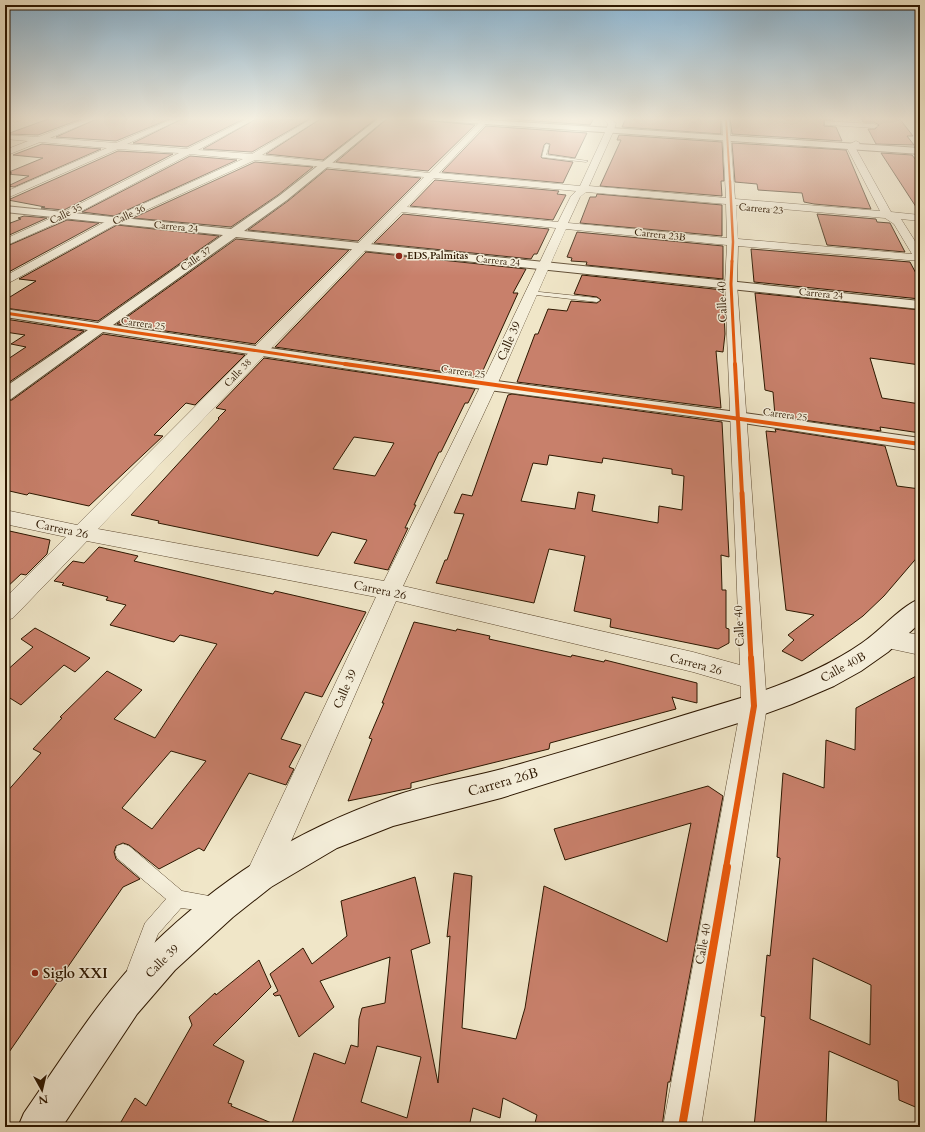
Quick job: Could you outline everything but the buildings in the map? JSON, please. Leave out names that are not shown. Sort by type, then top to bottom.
[{"type":"street","points":[[5,196],[61,171]]},
{"type":"street","name":"Calle 35","points":[[5,243],[66,215],[152,171]]},
{"type":"street","name":"Calle 36","points":[[5,281],[116,220],[224,171]]},
{"type":"street","name":"Calle 37","points":[[5,395],[283,198],[314,171]]},
{"type":"street","name":"Carrera 23","points":[[374,171],[901,219],[920,218]]},
{"type":"street","name":"Calle 38","points":[[5,612],[437,171]]},
{"type":"street","name":"Calle 39","points":[[38,1127],[124,1001],[163,958],[221,905],[260,876],[390,591],[489,385],[577,190],[588,171]]},
{"type":"street","name":"Calle 40","points":[[682,1127],[753,692],[730,284],[733,242],[729,171]]},
{"type":"street","points":[[869,171],[887,215]]},
{"type":"street","points":[[896,203],[901,219],[920,258]]},
{"type":"street","name":"Carrera 23","points":[[730,204],[887,215],[920,224]]},
{"type":"street","name":"Carrera 24","points":[[5,209],[920,305]]},
{"type":"street","name":"Carrera 23B","points":[[400,209],[733,242],[920,258]]},
{"type":"street","name":"Carrera 25","points":[[5,313],[489,385],[737,417],[920,444]]},
{"type":"street","name":"Carrera 26","points":[[5,517],[81,533],[390,591],[685,660],[753,692]]},
{"type":"street","name":"Calle 40B","points":[[753,692],[795,692],[838,671],[864,656],[886,639],[920,608]]},
{"type":"street","points":[[886,639],[920,645]]},
{"type":"street","name":"Carrera 26B","points":[[260,876],[328,837],[393,811],[501,784],[753,692]]},
{"type":"lane","points":[[530,293],[597,300]]},
{"type":"lane","points":[[123,852],[178,899],[221,905]]},
{"type":"lane","points":[[124,1001],[151,929],[161,916],[178,899]]},
{"type":"cycle path","points":[[682,1127],[754,706],[731,284],[733,242],[729,171]]},
{"type":"cycle path","points":[[5,313],[489,385],[737,417],[920,444]]},
{"type":"place","name":"EDS Palmitas","points":[[399,256]]},
{"type":"place","name":"Siglo XXI","points":[[35,973]]}]
